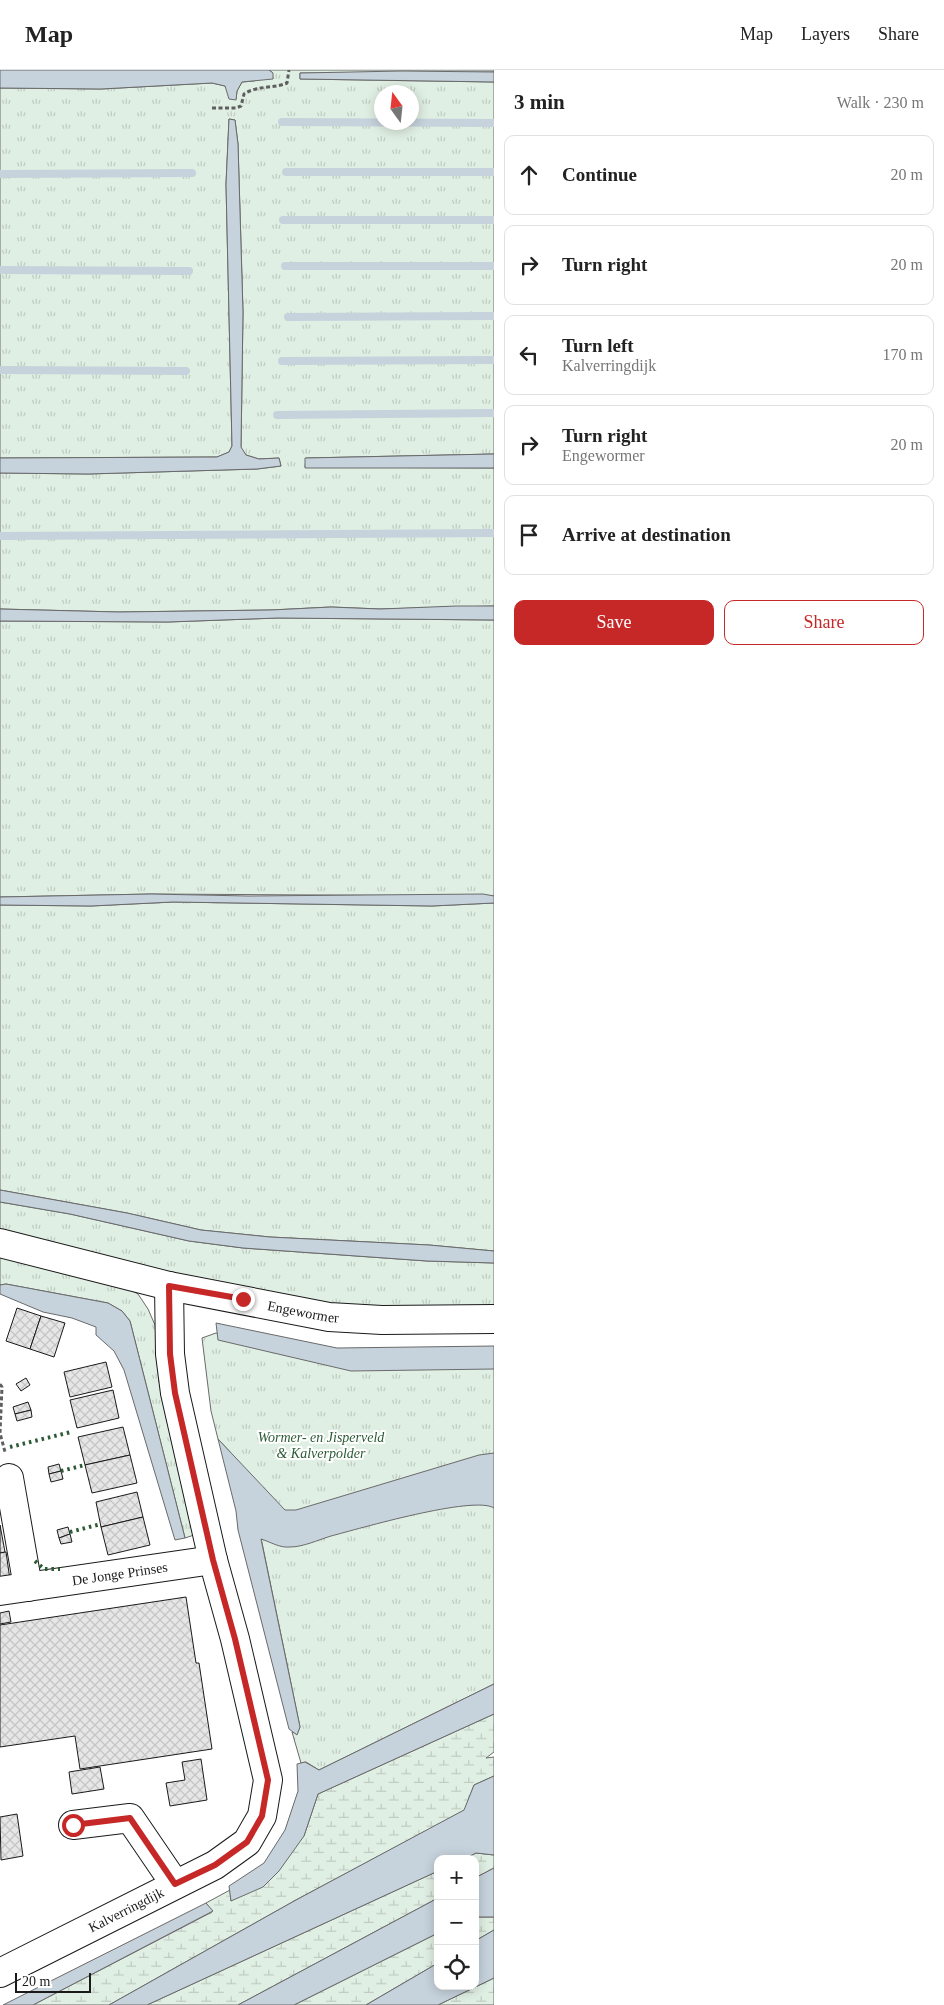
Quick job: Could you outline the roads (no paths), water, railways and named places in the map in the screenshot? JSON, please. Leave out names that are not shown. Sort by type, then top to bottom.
[{"type":"street","name":"Engewormer","points":[[0,1243],[169,1286],[330,1317],[382,1320],[494,1319]]},
{"type":"street","name":"Kalverringdijk","points":[[0,1972],[215,1865],[247,1842],[262,1816],[268,1780],[235,1639],[213,1560],[175,1393],[170,1354],[169,1286]]},
{"type":"street","points":[[9,1478],[28,1587]]},
{"type":"street","name":"De Jonge Prinses","points":[[0,1591],[213,1560]]},
{"type":"street","points":[[73,1825],[130,1818],[175,1884]]},
{"type":"waterway","points":[[282,122],[494,123]]},
{"type":"waterway","points":[[286,172],[494,172]]},
{"type":"waterway","points":[[0,174],[192,173]]},
{"type":"waterway","points":[[283,220],[494,220]]},
{"type":"waterway","points":[[285,266],[494,266]]},
{"type":"waterway","points":[[0,270],[189,271]]},
{"type":"waterway","points":[[288,317],[494,316]]},
{"type":"waterway","points":[[282,361],[494,360]]},
{"type":"waterway","points":[[0,370],[186,371]]},
{"type":"waterway","points":[[277,415],[494,413]]},
{"type":"waterway","points":[[0,536],[494,533]]},
{"type":"park label","name":"Wormer- en Jisperveld & Kalverpolder","points":[[321,1445]]}]
